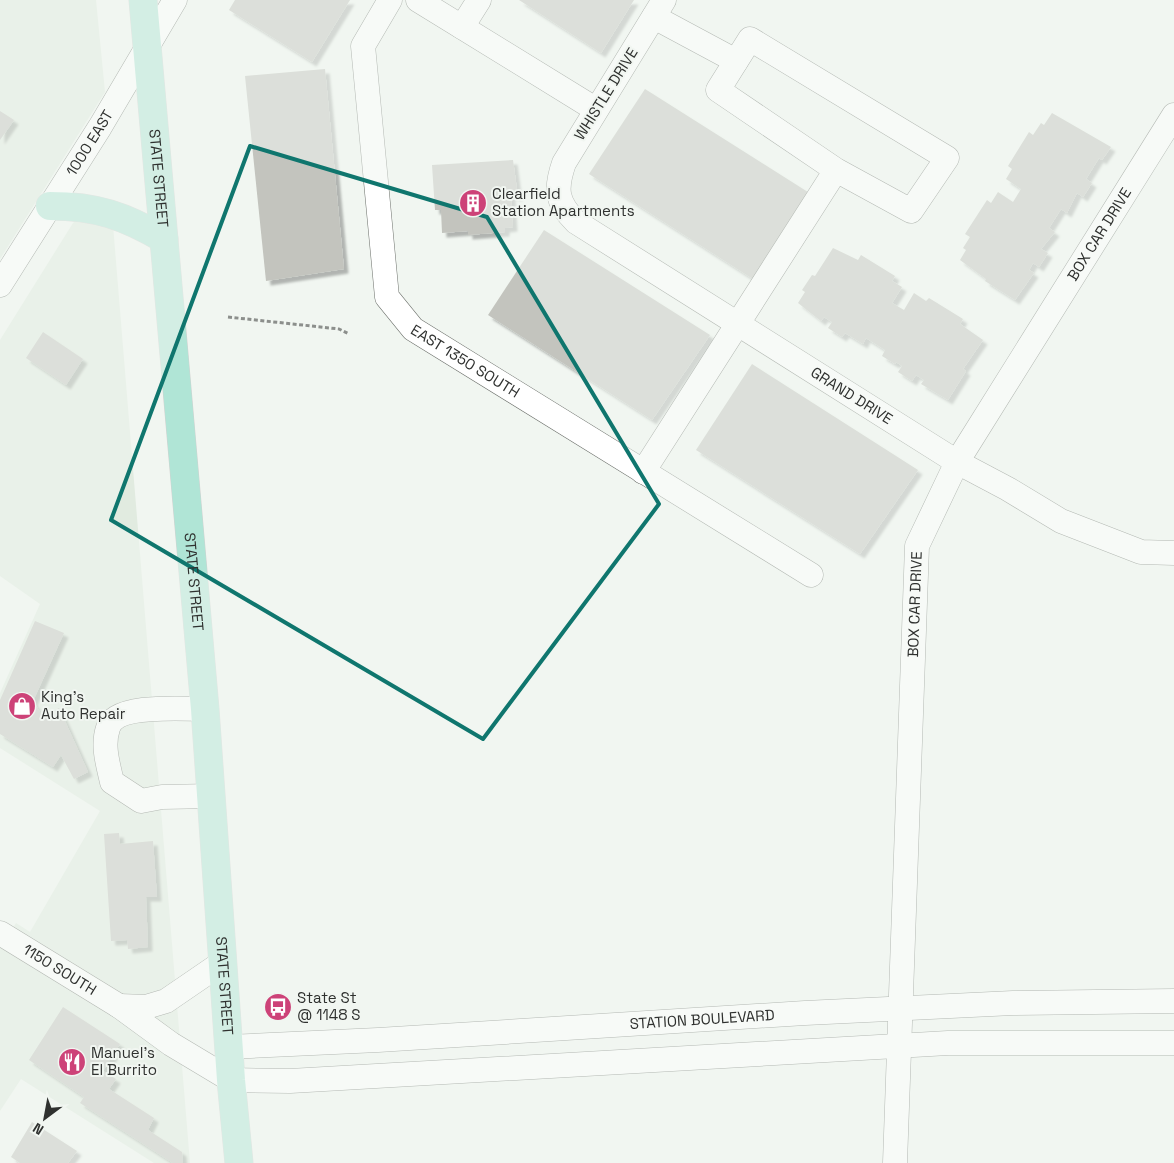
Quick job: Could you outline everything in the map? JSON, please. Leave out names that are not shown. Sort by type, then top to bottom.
[{"type":"main road","name":"STATE STREET","points":[[143,0],[205,709],[231,1080],[239,1163]]},
{"type":"main road","points":[[50,206],[77,206],[104,210],[136,222],[164,239]]},
{"type":"street","name":"1000 EAST","points":[[0,285],[100,127],[146,45],[175,0]]},
{"type":"street","name":"EAST 1350 SOUTH","points":[[390,0],[363,46],[387,296],[413,329],[811,575]]},
{"type":"street","points":[[418,0],[595,109]]},
{"type":"street","points":[[462,27],[479,0]]},
{"type":"street","points":[[659,8],[736,61]]},
{"type":"street","name":"WHISTLE DRIVE","points":[[558,193],[558,180],[564,163],[595,109],[659,8]]},
{"type":"street","points":[[750,39],[947,158],[911,211],[836,170],[718,90],[750,39]]},
{"type":"street","name":"BOX CAR DRIVE","points":[[895,1163],[902,1010],[917,546],[957,462],[1174,115]]},
{"type":"street","points":[[644,472],[736,323],[836,170]]},
{"type":"street","name":"GRAND DRIVE","points":[[558,193],[564,210],[576,222],[957,462],[1008,488],[1061,521],[1141,552],[1174,553]]},
{"type":"street","points":[[205,709],[154,709],[119,714],[108,726],[105,751],[112,782],[141,800],[162,797],[212,796]]},
{"type":"street","name":"1150 SOUTH","points":[[0,932],[119,1006],[171,1044],[231,1080]]},
{"type":"street","name":"1150 SOUTH","points":[[119,1006],[146,1007],[166,1001],[223,962]]},
{"type":"street","name":"STATION BOULEVARD","points":[[229,1048],[805,1013],[902,1010],[1013,1003],[1174,1002]]},
{"type":"street","points":[[231,1080],[290,1081],[948,1043],[1174,1043]]},
{"type":"path","points":[[228,317],[339,329],[349,334]]},
{"type":"highlighted area","points":[[250,146],[487,217],[659,504],[483,739],[111,520]]},
{"type":"shaded area","points":[[0,0],[96,0],[105,92],[0,259]]},
{"type":"shaded area","points":[[85,215],[113,225],[190,1163],[154,1163],[21,1079],[0,1111],[0,948],[16,923],[30,932],[100,811],[0,748],[0,693],[40,604],[0,576],[0,340],[73,223]]},
{"type":"building","points":[[235,0],[350,0],[312,62],[229,10]]},
{"type":"building","points":[[519,0],[634,0],[601,53]]},
{"type":"building","points":[[325,69],[344,269],[266,281],[245,76]]},
{"type":"building","points":[[645,89],[811,194],[753,279],[589,174]]},
{"type":"building","points":[[0,111],[14,120],[0,140]]},
{"type":"building","points":[[1052,113],[1111,147],[1102,160],[1099,158],[1086,179],[1092,183],[1083,197],[1077,193],[1067,213],[1061,209],[1049,228],[1055,232],[1041,249],[1048,253],[1039,267],[1033,263],[1029,270],[1034,273],[1015,300],[985,281],[986,279],[960,260],[966,250],[963,248],[970,237],[965,234],[987,200],[991,203],[998,192],[1013,202],[1021,189],[1006,179],[1012,169],[1008,166],[1029,132],[1033,135],[1041,123],[1044,125]]},
{"type":"building","name":"Clearfield Station Apartments","points":[[513,160],[518,197],[511,195],[513,227],[505,228],[505,232],[468,235],[468,231],[442,233],[441,210],[435,210],[432,165]]},
{"type":"building","points":[[544,230],[710,335],[652,420],[488,315]]},
{"type":"building","points":[[833,248],[858,260],[861,255],[895,276],[892,281],[902,287],[892,303],[904,310],[914,293],[926,301],[929,298],[963,319],[960,324],[983,340],[963,369],[966,371],[948,400],[921,384],[924,380],[916,375],[912,381],[898,372],[902,366],[882,356],[885,350],[866,338],[863,344],[845,333],[842,337],[828,328],[832,322],[824,317],[821,321],[798,303],[805,292],[802,290],[812,275],[815,276]]},
{"type":"building","points":[[43,332],[83,359],[66,385],[26,358]]},
{"type":"building","points":[[752,364],[918,470],[860,554],[696,450]]},
{"type":"building","points":[[35,621],[64,633],[33,701],[43,717],[59,708],[88,772],[74,779],[61,755],[53,767],[0,734],[0,700]]},
{"type":"building","points":[[119,833],[120,844],[153,841],[157,897],[146,897],[148,947],[128,949],[127,940],[111,941],[104,834]]},
{"type":"building","points":[[63,1007],[120,1044],[103,1071],[116,1079],[109,1089],[154,1118],[148,1130],[182,1152],[183,1163],[173,1163],[80,1103],[84,1097],[29,1060]]},
{"type":"building","points":[[32,1122],[77,1151],[68,1163],[20,1163],[11,1157]]},
{"type":"place","name":"Clearfield Station Apartments","points":[[473,203]]},
{"type":"place","name":"King's Auto Repair","points":[[22,706]]},
{"type":"place","name":"State St @ 1148 S","points":[[278,1007]]},
{"type":"place","name":"Manuel's El Burrito","points":[[72,1062]]}]
